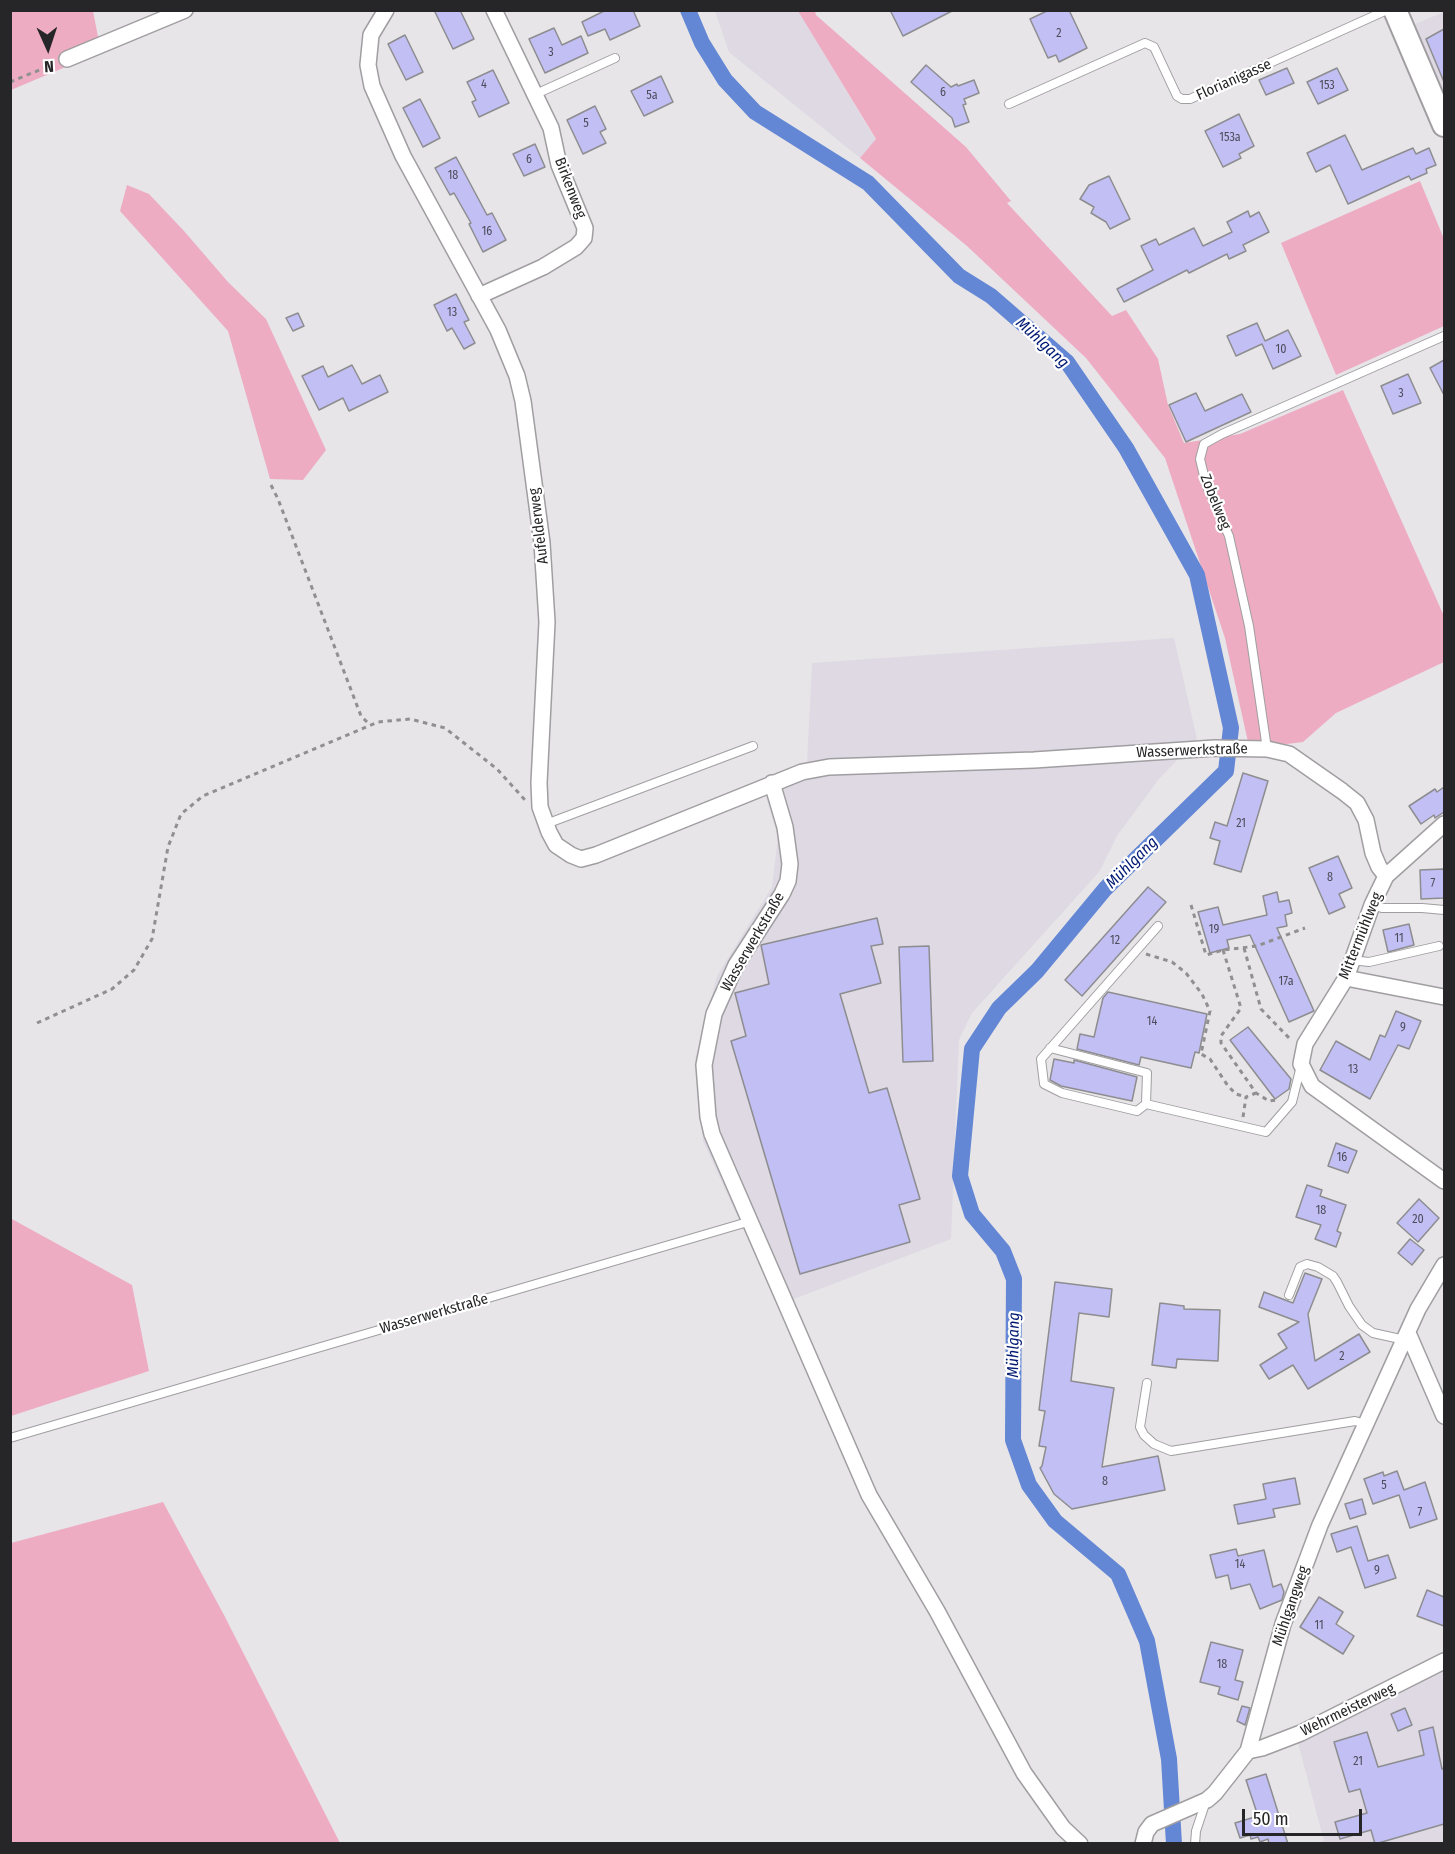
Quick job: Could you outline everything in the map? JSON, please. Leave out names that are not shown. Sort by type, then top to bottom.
[{"type":"main road","points":[[1395,10],[1443,116]]},
{"type":"street","points":[[67,59],[185,10]]},
{"type":"street","name":"Aufelderweg","points":[[386,10],[371,35],[368,65],[372,86],[403,156],[498,330],[517,376],[523,401],[542,543],[547,622],[539,783],[540,807],[556,845],[580,859],[596,855],[772,783]]},
{"type":"street","name":"Birkenweg","points":[[479,296],[543,267],[576,247],[584,238],[585,228],[559,165],[551,129],[494,10]]},
{"type":"street","name":"Wasserwerkstraße","points":[[751,1221],[712,1134],[708,1117],[704,1065],[714,1014],[727,981],[788,881],[789,847],[772,783],[802,772],[829,767],[1034,760],[1215,748],[1267,749],[1288,753],[1342,790],[1356,803],[1366,820],[1378,867],[1386,876]]},
{"type":"street","name":"Mittermühlweg","points":[[1302,1059],[1305,1044],[1346,978],[1372,905],[1386,876],[1444,824]]},
{"type":"street","points":[[1346,978],[1444,997]]},
{"type":"street","points":[[1302,1059],[1312,1086],[1444,1181]]},
{"type":"street","points":[[751,1221],[869,1495],[937,1611],[1024,1773],[1063,1828],[1080,1844]]},
{"type":"street","name":"Mühlgangweg","points":[[1143,1844],[1146,1832],[1152,1824],[1207,1800],[1215,1793],[1248,1751],[1282,1624],[1320,1525],[1418,1309],[1444,1264]]},
{"type":"street","points":[[1407,1336],[1444,1416]]},
{"type":"street","name":"Wehrmeisterweg","points":[[1248,1751],[1301,1733],[1444,1661]]},
{"type":"lane","name":"Florianigasse","points":[[1009,105],[1145,43],[1154,47],[1177,96],[1190,99],[1387,10]]},
{"type":"lane","points":[[536,94],[615,58]]},
{"type":"lane","name":"Zobelweg","points":[[1267,749],[1249,626],[1229,536],[1206,484],[1200,459],[1204,444],[1243,424],[1444,336]]},
{"type":"lane","points":[[546,824],[753,746]]},
{"type":"lane","points":[[1372,905],[1382,908],[1444,910]]},
{"type":"lane","name":"Mittermühlweg","points":[[1158,926],[1041,1059],[1044,1084],[1062,1093],[1137,1111],[1146,1104],[1266,1132],[1292,1102],[1302,1059]]},
{"type":"lane","points":[[1351,960],[1369,962],[1439,946]]},
{"type":"lane","points":[[1050,1048],[1147,1073],[1146,1104]]},
{"type":"lane","name":"Wasserwerkstraße","points":[[10,1438],[751,1221]]},
{"type":"lane","points":[[1289,1294],[1300,1268],[1307,1264],[1318,1266],[1333,1276],[1362,1325],[1373,1333],[1407,1336]]},
{"type":"lane","points":[[1147,1383],[1140,1427],[1144,1435],[1154,1444],[1171,1451],[1355,1421],[1365,1424]]},
{"type":"lane","points":[[1195,1844],[1196,1831],[1207,1800]]},
{"type":"path","points":[[10,82],[67,59]]},
{"type":"path","points":[[271,485],[361,716],[370,725]]},
{"type":"path","points":[[37,1023],[112,989],[134,970],[152,939],[168,847],[181,814],[202,796],[378,722],[410,719],[445,728],[496,769],[525,800]]},
{"type":"path","points":[[1191,905],[1206,955],[1223,950],[1257,946],[1305,928]]},
{"type":"path","points":[[1139,948],[1150,956],[1172,962],[1186,973],[1202,994],[1210,1011],[1201,1054],[1210,1059],[1236,1094],[1246,1097],[1256,1092]]},
{"type":"path","points":[[1244,948],[1261,1009],[1302,1059]]},
{"type":"path","points":[[1223,950],[1240,1008],[1221,1036],[1221,1043],[1256,1092],[1269,1101],[1278,1101],[1294,1092]]},
{"type":"path","points":[[1241,1126],[1246,1097]]},
{"type":"shaded area","points":[[11,11],[93,11],[101,52],[11,90]]},
{"type":"shaded area","points":[[715,11],[798,11],[876,140],[860,158],[729,52]]},
{"type":"shaded area","points":[[798,11],[815,11],[816,15],[966,147],[1011,201],[1007,203],[1112,316],[1126,310],[1158,359],[1168,405],[1184,443],[1240,434],[1343,390],[1444,616],[1444,662],[1336,713],[1303,742],[1287,744],[1248,742],[1225,638],[1165,458],[1086,358],[967,246],[860,158],[876,139]]},
{"type":"shaded area","points":[[1444,12],[1444,97],[1415,24]]},
{"type":"shaded area","points":[[1420,181],[1444,239],[1444,326],[1336,375],[1281,243]]},
{"type":"shaded area","points":[[127,185],[149,194],[228,282],[266,319],[326,450],[303,480],[270,479],[228,331],[120,211]]},
{"type":"shaded area","points":[[1174,638],[1197,739],[1158,780],[1117,836],[1099,872],[972,1013],[959,1040],[951,1239],[778,1305],[703,1141],[695,1059],[717,976],[772,887],[778,837],[761,780],[807,763],[812,663]]},
{"type":"shaded area","points":[[10,1218],[132,1285],[149,1371],[11,1416]]},
{"type":"shaded area","points":[[163,1502],[224,1615],[340,1843],[11,1843],[11,1543]]},
{"type":"shaded area","points":[[1444,1671],[1444,1843],[1317,1843],[1324,1841],[1297,1739]]},
{"type":"building","points":[[434,10],[460,10],[474,39],[453,49]]},
{"type":"building","points":[[606,10],[633,10],[640,26],[610,40],[605,29],[588,36],[582,22]]},
{"type":"building","points":[[890,10],[954,10],[903,36]]},
{"type":"building","points":[[1049,10],[1069,10],[1087,48],[1059,62],[1056,55],[1048,58],[1030,19]]},
{"type":"building","points":[[554,28],[562,45],[581,36],[588,53],[545,73],[529,39]]},
{"type":"building","points":[[1444,29],[1444,82],[1426,39]]},
{"type":"building","points":[[405,35],[423,72],[406,80],[388,44]]},
{"type":"building","points":[[926,65],[951,87],[974,80],[979,93],[964,99],[966,104],[963,105],[969,122],[955,127],[952,118],[911,82]]},
{"type":"building","points":[[1287,68],[1294,83],[1266,95],[1259,80]]},
{"type":"building","points":[[1337,68],[1348,90],[1318,104],[1307,82]]},
{"type":"building","points":[[493,70],[509,103],[479,117],[472,102],[476,100],[467,82]]},
{"type":"building","points":[[661,76],[673,102],[644,116],[631,91]]},
{"type":"building","points":[[420,99],[440,138],[423,147],[403,108]]},
{"type":"building","points":[[595,106],[606,129],[600,132],[606,143],[583,154],[567,120]]},
{"type":"building","points":[[1239,114],[1254,146],[1239,154],[1241,158],[1223,167],[1205,131]]},
{"type":"building","points":[[1345,135],[1362,170],[1413,148],[1416,154],[1429,148],[1436,165],[1426,169],[1427,173],[1411,180],[1409,176],[1348,204],[1330,165],[1316,172],[1307,153]]},
{"type":"building","points":[[535,144],[545,167],[524,176],[513,154]]},
{"type":"building","points":[[456,157],[487,215],[492,213],[506,240],[483,252],[469,224],[471,223],[454,193],[450,195],[435,168]]},
{"type":"building","points":[[1109,176],[1130,219],[1110,229],[1106,222],[1091,213],[1094,207],[1080,199],[1089,185]]},
{"type":"building","points":[[1248,211],[1250,217],[1259,212],[1269,232],[1243,245],[1246,251],[1229,259],[1227,254],[1189,273],[1187,270],[1124,302],[1117,289],[1153,270],[1141,246],[1156,239],[1159,245],[1194,228],[1203,246],[1232,232],[1227,222]]},
{"type":"building","points":[[456,294],[469,320],[464,322],[475,343],[464,349],[452,328],[447,331],[434,305]]},
{"type":"building","points":[[298,313],[304,326],[293,331],[286,318]]},
{"type":"building","points":[[1257,323],[1265,341],[1288,330],[1301,356],[1273,369],[1262,344],[1236,356],[1227,336]]},
{"type":"building","points":[[1444,360],[1444,395],[1430,368]]},
{"type":"building","points":[[352,365],[362,384],[380,375],[388,392],[349,411],[343,398],[319,410],[302,376],[323,366],[328,377]]},
{"type":"building","points":[[1408,374],[1421,403],[1393,414],[1381,386]]},
{"type":"building","points":[[1196,393],[1205,411],[1242,394],[1251,412],[1186,442],[1169,405]]},
{"type":"building","points":[[1243,773],[1268,781],[1241,872],[1214,864],[1220,841],[1210,838],[1215,822],[1227,826]]},
{"type":"building","points":[[1444,787],[1444,812],[1435,818],[1434,815],[1421,824],[1409,806],[1435,789],[1437,792]]},
{"type":"building","points":[[1338,856],[1352,888],[1339,894],[1345,907],[1329,914],[1309,868]]},
{"type":"building","points":[[1444,869],[1444,898],[1421,899],[1420,870]]},
{"type":"building","points":[[1148,887],[1166,902],[1082,996],[1065,980]]},
{"type":"building","points":[[1277,892],[1279,902],[1289,900],[1292,913],[1285,915],[1287,926],[1277,928],[1314,1011],[1289,1022],[1250,935],[1227,940],[1229,948],[1210,953],[1198,912],[1218,907],[1223,925],[1267,915],[1263,896]]},
{"type":"building","points":[[877,918],[883,944],[871,946],[881,983],[840,994],[869,1093],[887,1088],[920,1199],[899,1205],[910,1242],[800,1274],[731,1041],[746,1036],[735,993],[769,984],[761,945]]},
{"type":"building","points":[[1409,924],[1414,945],[1388,952],[1383,930]]},
{"type":"building","points":[[929,946],[933,1061],[903,1062],[899,947]]},
{"type":"building","points":[[1108,992],[1207,1014],[1199,1053],[1195,1052],[1191,1068],[1141,1057],[1139,1065],[1077,1049],[1080,1034],[1094,1037],[1103,998]]},
{"type":"building","points":[[1396,1011],[1421,1021],[1409,1049],[1398,1045],[1370,1099],[1320,1070],[1336,1041],[1370,1060],[1380,1035],[1385,1037]]},
{"type":"building","points":[[1248,1027],[1291,1079],[1289,1089],[1275,1099],[1230,1040]]},
{"type":"building","points":[[1054,1059],[1074,1063],[1074,1060],[1137,1077],[1132,1101],[1061,1086],[1050,1080]]},
{"type":"building","points":[[1336,1143],[1357,1151],[1348,1173],[1328,1166]]},
{"type":"building","points":[[1307,1185],[1322,1190],[1320,1196],[1346,1205],[1337,1231],[1341,1233],[1336,1247],[1315,1239],[1321,1225],[1296,1217]]},
{"type":"building","points":[[1419,1199],[1439,1218],[1418,1242],[1397,1223]]},
{"type":"building","points":[[1410,1239],[1424,1250],[1412,1265],[1398,1253]]},
{"type":"building","points":[[1305,1273],[1322,1279],[1308,1314],[1315,1361],[1359,1334],[1370,1352],[1308,1389],[1293,1365],[1269,1379],[1260,1365],[1287,1348],[1278,1334],[1299,1322],[1259,1307],[1264,1292],[1293,1303]]},
{"type":"building","points":[[1055,1282],[1112,1289],[1109,1317],[1079,1313],[1071,1381],[1114,1388],[1102,1467],[1158,1456],[1165,1490],[1072,1509],[1054,1494],[1040,1468],[1046,1447],[1039,1446],[1045,1411],[1039,1410]]},
{"type":"building","points":[[1160,1303],[1184,1306],[1184,1309],[1220,1310],[1218,1361],[1177,1359],[1176,1368],[1152,1365]]},
{"type":"building","points":[[1397,1471],[1404,1490],[1425,1482],[1437,1519],[1410,1528],[1399,1495],[1373,1504],[1364,1479],[1383,1472],[1384,1476]]},
{"type":"building","points":[[1295,1478],[1300,1504],[1273,1509],[1275,1517],[1238,1524],[1234,1505],[1266,1499],[1263,1484]]},
{"type":"building","points":[[1362,1499],[1366,1514],[1350,1519],[1345,1504]]},
{"type":"building","points":[[1357,1526],[1368,1561],[1388,1555],[1396,1578],[1365,1588],[1351,1547],[1337,1552],[1331,1534]]},
{"type":"building","points":[[1236,1549],[1238,1556],[1264,1550],[1273,1587],[1281,1584],[1284,1592],[1282,1600],[1260,1609],[1250,1584],[1231,1589],[1228,1575],[1216,1578],[1210,1555]]},
{"type":"building","points":[[1427,1590],[1444,1597],[1444,1626],[1417,1616]]},
{"type":"building","points":[[1319,1597],[1343,1612],[1336,1624],[1354,1636],[1343,1654],[1300,1627]]},
{"type":"building","points":[[1211,1642],[1243,1650],[1235,1680],[1243,1682],[1238,1700],[1218,1694],[1220,1687],[1200,1682]]},
{"type":"building","points":[[1242,1706],[1250,1708],[1245,1725],[1237,1721]]},
{"type":"building","points":[[1405,1708],[1412,1725],[1398,1731],[1391,1714]]},
{"type":"building","points":[[1433,1727],[1442,1769],[1444,1768],[1444,1824],[1375,1844],[1371,1830],[1340,1839],[1335,1822],[1367,1813],[1360,1789],[1349,1792],[1334,1742],[1367,1732],[1378,1767],[1424,1755],[1419,1731]]},
{"type":"building","points":[[1266,1774],[1288,1844],[1269,1844],[1268,1839],[1260,1842],[1258,1837],[1251,1839],[1250,1835],[1240,1838],[1235,1823],[1258,1816],[1246,1780]]},
{"type":"waterway","name":"Mühlgang","points":[[688,10],[702,43],[725,80],[755,112],[868,183],[959,276],[991,296],[1067,362],[1126,448],[1197,575],[1231,728],[1226,771],[1105,889],[1037,971],[999,1008],[972,1049],[960,1176],[972,1214],[1003,1251],[1014,1279],[1013,1440],[1029,1485],[1055,1521],[1118,1574],[1147,1641],[1169,1759],[1174,1844]]}]
